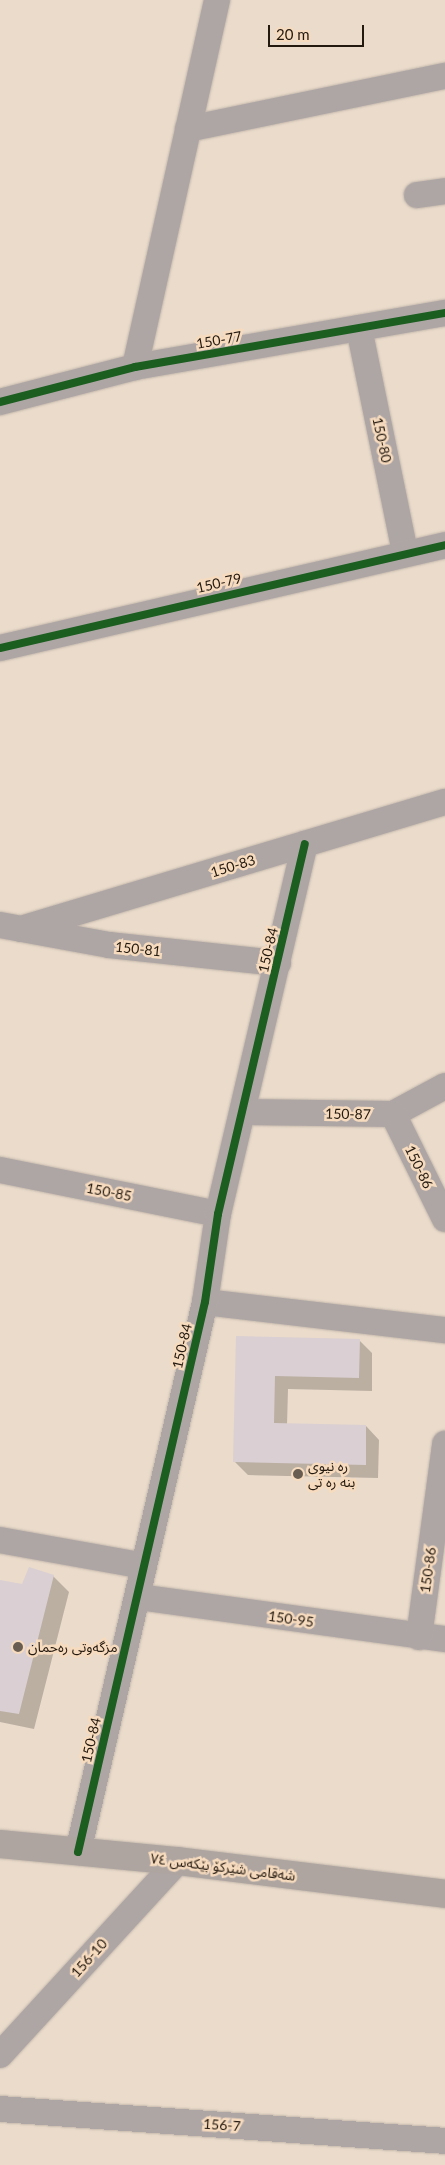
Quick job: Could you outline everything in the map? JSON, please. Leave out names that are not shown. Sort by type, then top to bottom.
[{"type":"street","points":[[134,368],[217,0]]},
{"type":"street","points":[[188,129],[445,76]]},
{"type":"street","points":[[417,195],[445,191]]},
{"type":"street","name":"150-77","points":[[0,402],[134,368],[445,313]]},
{"type":"street","name":"150-80","points":[[359,328],[405,552]]},
{"type":"street","name":"150-79","points":[[0,648],[405,552],[445,545]]},
{"type":"street","name":"150-83","points":[[10,927],[305,844],[445,802]]},
{"type":"street","name":"150-84","points":[[78,1852],[205,1302],[218,1214],[244,1112],[305,844]]},
{"type":"street","name":"150-81","points":[[10,927],[109,945],[278,964]]},
{"type":"street","name":"150-87","points":[[244,1112],[393,1114],[445,1086]]},
{"type":"street","name":"150-86","points":[[393,1114],[445,1219]]},
{"type":"street","name":"150-85","points":[[0,1170],[218,1214]]},
{"type":"street","points":[[205,1302],[445,1330]]},
{"type":"street","name":"150-86","points":[[419,1637],[445,1452]]},
{"type":"street","points":[[0,1540],[144,1566]]},
{"type":"street","name":"150-95","points":[[138,1597],[419,1637],[445,1639]]},
{"type":"street","name":"شەقامی شێرکۆ بێکەس ٧٤","points":[[0,1844],[178,1860],[445,1894]]},
{"type":"street","name":"156-10","points":[[0,2055],[178,1860]]},
{"type":"street","name":"156-7","points":[[0,2109],[445,2142]]},
{"type":"building","points":[[236,1336],[360,1339],[359,1378],[275,1376],[274,1423],[366,1425],[366,1465],[233,1462]]},
{"type":"building","name":"مزگەوتی رەحمان","points":[[29,1567],[54,1575],[19,1714],[0,1711],[0,1580],[22,1584]]},
{"type":"cycle path","points":[[0,402],[135,367],[445,313]]},
{"type":"cycle path","points":[[0,648],[445,545]]},
{"type":"cycle path","points":[[78,1852],[205,1302],[218,1214],[305,844]]},
{"type":"place","name":"ره نیوی بنه ره تی","points":[[298,1474]]},
{"type":"place","name":"مزگەوتی رەحمان","points":[[18,1647]]}]
